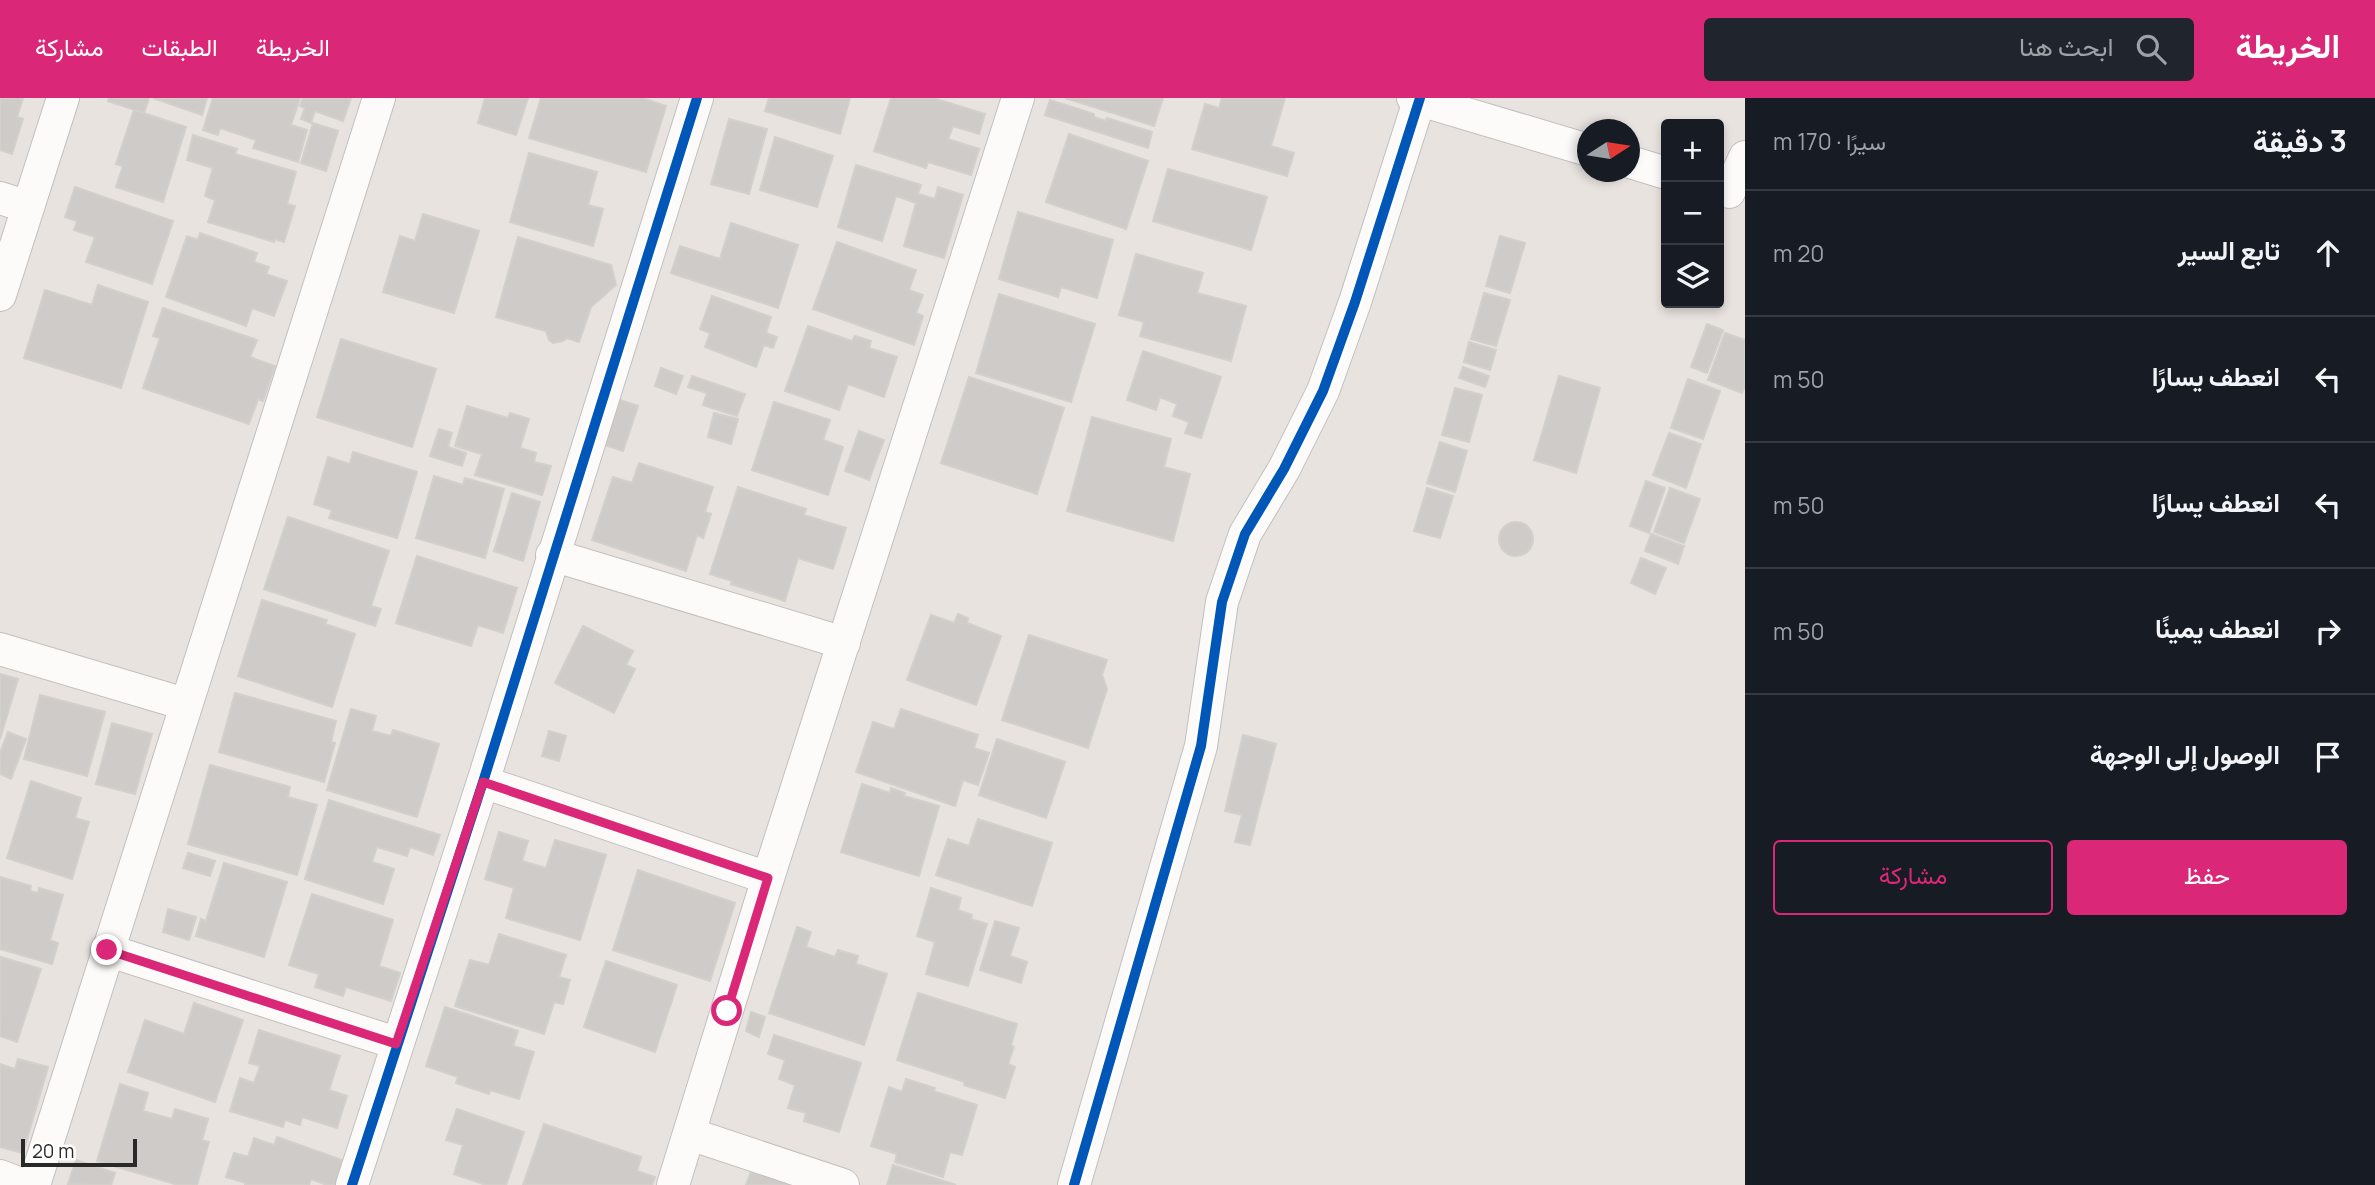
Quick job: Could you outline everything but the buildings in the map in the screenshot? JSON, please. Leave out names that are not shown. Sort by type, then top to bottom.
[{"type":"street","points":[[0,295],[14,202],[63,98]]},
{"type":"street","points":[[34,1185],[379,98]]},
{"type":"street","points":[[352,1185],[483,782],[697,98]]},
{"type":"street","points":[[673,1185],[768,878],[1018,98]]},
{"type":"street","points":[[1074,1185],[1201,746],[1222,601],[1245,534],[1284,469],[1323,391],[1355,302],[1418,99],[1577,147]]},
{"type":"street","points":[[1731,193],[1745,157]]},
{"type":"street","points":[[1640,165],[1661,172]]},
{"type":"street","points":[[552,555],[844,643]]},
{"type":"street","points":[[0,649],[185,704]]},
{"type":"street","points":[[483,782],[768,878]]},
{"type":"street","points":[[107,950],[396,1044]]},
{"type":"street","points":[[690,1134],[843,1185]]},
{"type":"street","points":[[0,1176],[23,1185]]},
{"type":"cycle path","points":[[352,1185],[483,782],[697,98]]},
{"type":"cycle path","points":[[1074,1185],[1201,746],[1222,602],[1245,534],[1284,469],[1323,391],[1355,302],[1420,98]]},
{"type":"route","points":[[107,950],[396,1044],[483,782],[768,878],[727,1011]]}]
